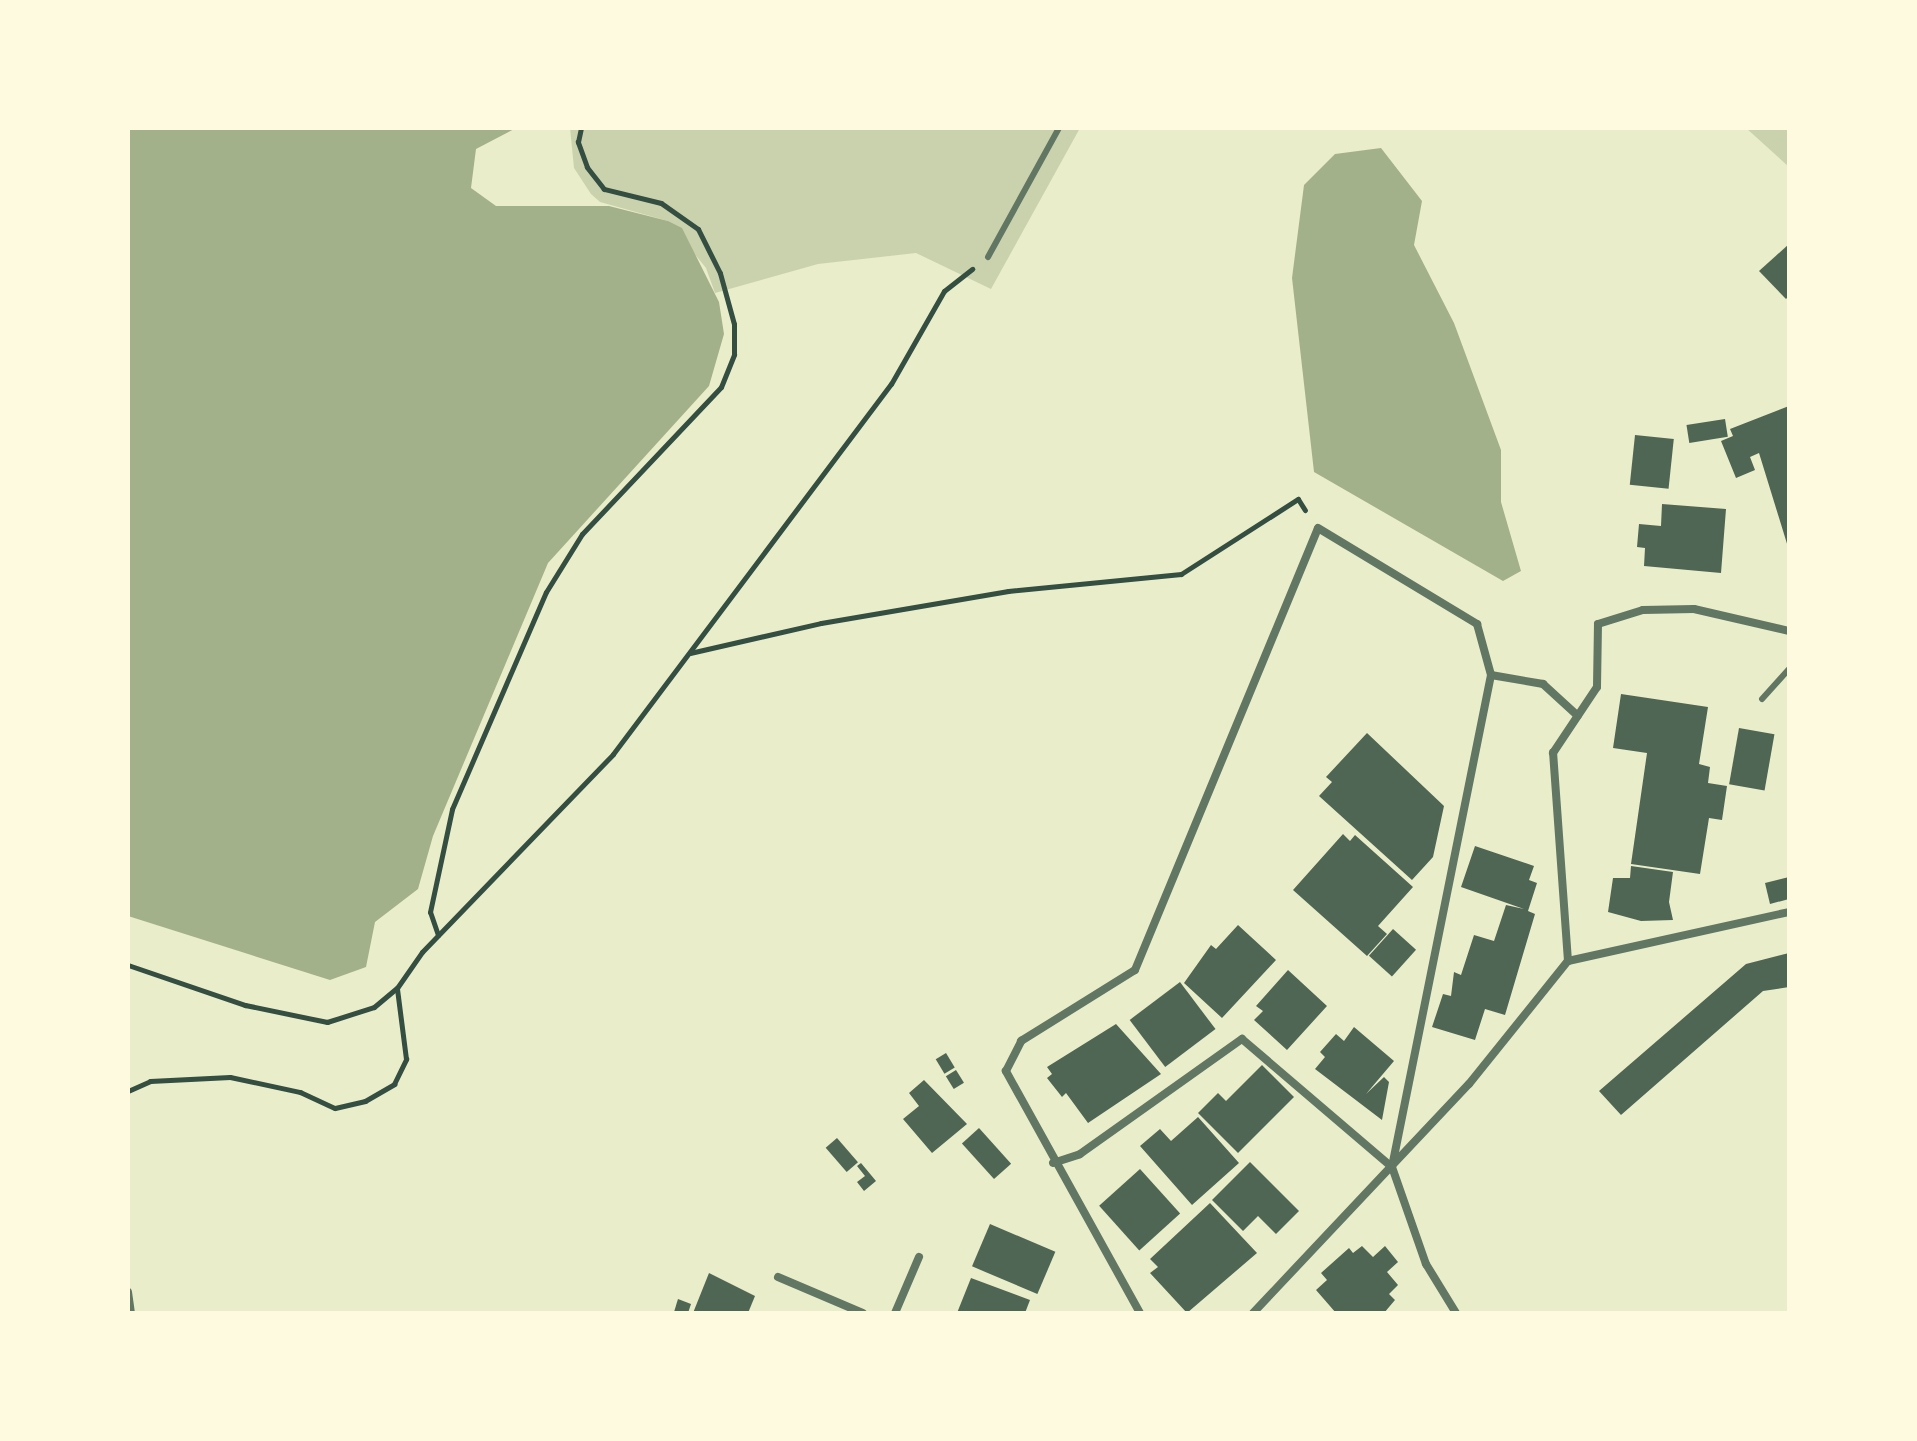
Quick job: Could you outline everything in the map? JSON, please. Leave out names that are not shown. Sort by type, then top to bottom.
[{"type":"street","points":[[1140,1313],[1053,1163],[1006,1071],[1021,1041],[1135,970],[1318,528],[1477,624],[1491,675],[1392,1167]]},
{"type":"street","points":[[1568,961],[1553,753],[1597,687],[1598,624],[1643,610],[1694,609],[1789,631]]},
{"type":"street","points":[[1491,675],[1543,684],[1578,716]]},
{"type":"street","points":[[1253,1313],[1469,1084],[1568,961],[1789,912]]},
{"type":"street","points":[[1053,1163],[1080,1154],[1242,1039],[1392,1167],[1426,1264],[1456,1313]]},
{"type":"street","points":[[895,1313],[919,1257]]},
{"type":"street","points":[[778,1277],[863,1313]]},
{"type":"street","points":[[128,1292],[131,1313]]},
{"type":"lane","points":[[988,257],[1059,128]]},
{"type":"lane","points":[[1762,699],[1789,669]]},
{"type":"path","points":[[438,935],[430,912],[452,809],[546,592],[582,534],[721,387],[734,354],[734,324],[720,273],[698,229],[661,203],[604,189],[587,167],[578,142],[581,128]]},
{"type":"path","points":[[128,965],[245,1005],[327,1022],[374,1007],[397,988],[438,935],[613,754],[891,384],[944,291],[988,257]]},
{"type":"path","points":[[689,653],[821,623],[1008,591],[1181,574],[1298,499],[1318,528]]},
{"type":"path","points":[[128,1091],[150,1081],[230,1077],[300,1092],[335,1108],[365,1101],[394,1084],[406,1059],[397,988]]},
{"type":"shaded area","points":[[128,128],[516,128],[476,149],[471,188],[496,206],[609,206],[668,221],[682,228],[719,302],[724,334],[709,386],[548,563],[433,836],[418,889],[375,922],[366,967],[330,980],[128,916]]},
{"type":"shaded area","points":[[570,128],[1080,128],[991,289],[916,253],[818,264],[715,293],[706,268],[668,221],[600,202],[591,194],[574,168]]},
{"type":"shaded area","points":[[1746,128],[1789,128],[1789,167]]},
{"type":"shaded area","points":[[1381,148],[1422,201],[1414,245],[1454,323],[1501,450],[1501,502],[1521,571],[1503,581],[1314,472],[1292,278],[1304,185],[1335,154]]},
{"type":"building","points":[[1789,244],[1789,296],[1786,299],[1759,271]]},
{"type":"building","points":[[1789,406],[1788,547],[1759,453],[1750,457],[1755,470],[1736,478],[1721,441],[1733,436],[1730,429]]},
{"type":"building","points":[[1725,419],[1728,437],[1689,443],[1686,425]]},
{"type":"building","points":[[1635,435],[1674,439],[1669,489],[1630,485]]},
{"type":"building","points":[[1662,504],[1726,509],[1721,573],[1644,566],[1645,548],[1637,547],[1639,524],[1661,526]]},
{"type":"building","points":[[1621,694],[1708,707],[1699,764],[1710,767],[1708,783],[1727,786],[1722,820],[1709,818],[1700,874],[1631,864],[1647,753],[1613,748]]},
{"type":"building","points":[[1739,728],[1774,734],[1765,790],[1729,784]]},
{"type":"building","points":[[1367,733],[1444,806],[1433,857],[1412,880],[1319,796],[1332,782],[1326,777]]},
{"type":"building","points":[[1343,834],[1350,841],[1355,835],[1413,887],[1378,926],[1387,934],[1367,956],[1293,890]]},
{"type":"building","points":[[1475,846],[1534,866],[1529,880],[1537,883],[1528,911],[1535,914],[1505,1015],[1485,1009],[1475,1040],[1432,1027],[1443,994],[1451,996],[1454,972],[1461,975],[1474,935],[1494,941],[1506,905],[1524,909],[1461,887]]},
{"type":"building","points":[[1631,866],[1673,872],[1669,902],[1673,920],[1641,921],[1608,912],[1613,878],[1630,878]]},
{"type":"building","points":[[1789,877],[1789,899],[1770,904],[1765,883]]},
{"type":"building","points":[[1238,925],[1276,960],[1222,1018],[1184,983],[1211,945],[1216,949]]},
{"type":"building","points":[[1393,929],[1416,950],[1392,976],[1369,956]]},
{"type":"building","points":[[1789,953],[1789,987],[1763,991],[1621,1115],[1599,1091],[1746,964]]},
{"type":"building","points":[[1288,970],[1327,1006],[1287,1050],[1254,1020],[1263,1011],[1256,1006]]},
{"type":"building","points":[[1180,982],[1216,1029],[1165,1067],[1130,1020]]},
{"type":"building","points":[[1116,1024],[1161,1074],[1088,1123],[1066,1093],[1062,1097],[1047,1078],[1052,1074],[1047,1067]]},
{"type":"building","points":[[1354,1027],[1394,1061],[1366,1094],[1384,1077],[1389,1082],[1382,1120],[1315,1069],[1325,1057],[1320,1052],[1336,1034],[1344,1041]]},
{"type":"building","points":[[946,1053],[955,1068],[944,1074],[936,1059]]},
{"type":"building","points":[[1262,1065],[1294,1097],[1238,1153],[1198,1113],[1218,1093],[1226,1101]]},
{"type":"building","points":[[956,1070],[964,1083],[954,1089],[946,1076]]},
{"type":"building","points":[[924,1080],[967,1124],[932,1153],[903,1119],[919,1106],[909,1093]]},
{"type":"building","points":[[1198,1117],[1239,1163],[1192,1205],[1140,1146],[1160,1129],[1171,1141]]},
{"type":"building","points":[[979,1128],[1011,1164],[994,1179],[962,1143]]},
{"type":"building","points":[[837,1138],[858,1162],[847,1172],[826,1148]]},
{"type":"building","points":[[1250,1162],[1299,1211],[1276,1234],[1258,1216],[1243,1231],[1212,1200]]},
{"type":"building","points":[[861,1163],[876,1181],[864,1191],[857,1182],[865,1176],[857,1166]]},
{"type":"building","points":[[1140,1169],[1180,1214],[1139,1250],[1099,1206]]},
{"type":"building","points":[[1210,1203],[1257,1253],[1187,1313],[1150,1273],[1158,1267],[1150,1259]]},
{"type":"building","points":[[990,1224],[1055,1252],[1037,1294],[972,1266]]},
{"type":"building","points":[[1362,1246],[1373,1257],[1385,1246],[1398,1262],[1387,1272],[1398,1285],[1389,1294],[1395,1300],[1384,1313],[1336,1313],[1316,1290],[1327,1280],[1321,1273],[1349,1248],[1353,1253]]},
{"type":"building","points":[[709,1273],[755,1296],[748,1313],[693,1313]]},
{"type":"building","points":[[971,1278],[1030,1300],[1025,1313],[957,1313]]},
{"type":"building","points":[[678,1299],[691,1304],[688,1313],[674,1312]]}]
